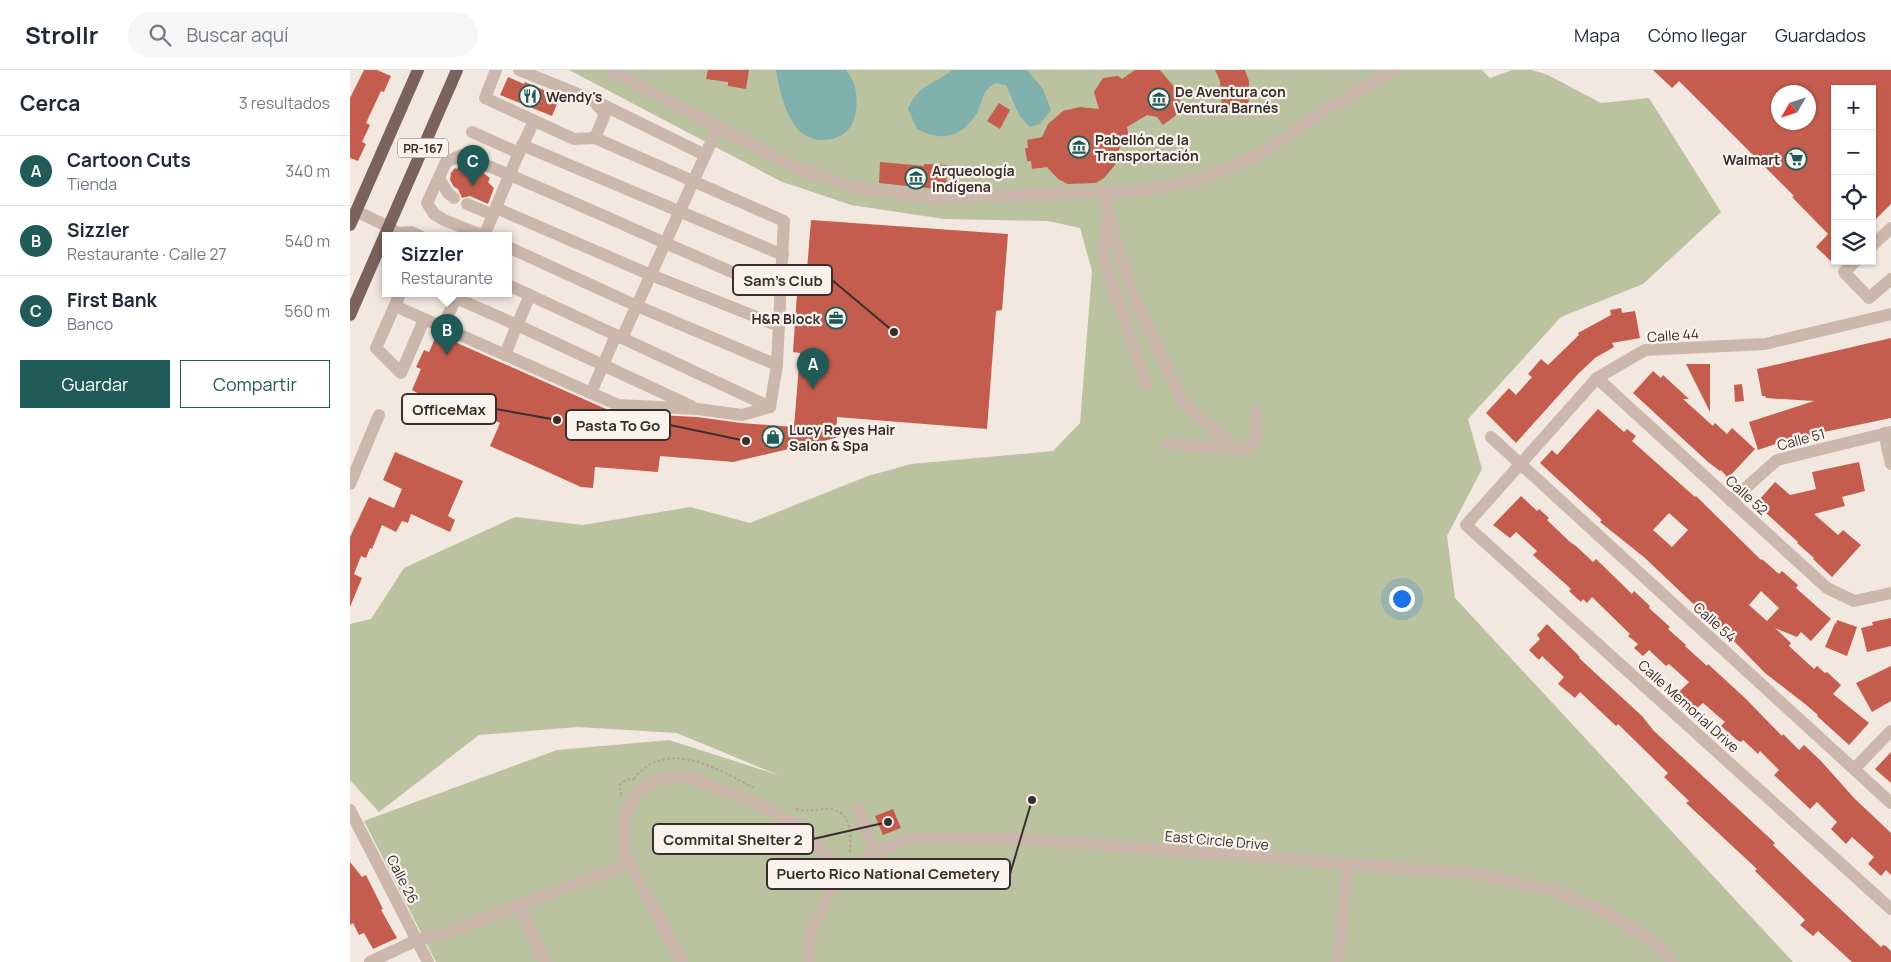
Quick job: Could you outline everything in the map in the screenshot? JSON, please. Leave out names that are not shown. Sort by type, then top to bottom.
[{"type":"main road","name":"PR-167","points":[[350,225],[418,70]]},
{"type":"main road","name":"PR-167","points":[[396,232],[458,70]]},
{"type":"main road","name":"PR-167","points":[[350,315],[382,257]]},
{"type":"street","points":[[496,70],[485,98],[574,139],[592,138],[784,221],[777,365],[770,407]]},
{"type":"street","points":[[518,70],[529,79],[580,100],[594,109],[596,118],[592,138]]},
{"type":"street","points":[[518,70],[593,100],[705,155]]},
{"type":"street","points":[[610,70],[796,168],[857,188],[937,198],[1152,190],[1202,178],[1230,168],[1262,153],[1328,109],[1395,70]]},
{"type":"street","points":[[592,138],[605,114],[593,100]]},
{"type":"street","points":[[486,232],[534,122]]},
{"type":"street","points":[[591,393],[619,336],[637,306],[718,127]]},
{"type":"street","points":[[472,132],[521,149],[783,255]]},
{"type":"street","points":[[475,232],[434,214],[427,203],[446,162],[462,155],[510,174],[665,244],[781,293]]},
{"type":"street","points":[[438,178],[448,193],[454,198]]},
{"type":"street","points":[[1106,191],[1106,210],[1135,300],[1182,400],[1200,418],[1226,438],[1232,448]]},
{"type":"street","points":[[468,204],[494,212],[779,326]]},
{"type":"street","points":[[356,211],[396,232],[412,232]]},
{"type":"street","points":[[1109,220],[1102,254],[1146,384]]},
{"type":"street","points":[[1876,242],[1891,228]]},
{"type":"street","points":[[512,249],[637,306],[777,365]]},
{"type":"street","points":[[1852,265],[1844,272],[1869,298],[1891,279]]},
{"type":"street","points":[[512,287],[770,407]]},
{"type":"street","points":[[505,355],[530,295]]},
{"type":"street","points":[[399,297],[376,348],[401,373],[424,320]]},
{"type":"street","points":[[442,328],[453,297]]},
{"type":"street","points":[[458,297],[698,409]]},
{"type":"street","points":[[395,306],[618,405],[698,409],[742,415],[770,407]]},
{"type":"street","name":"Calle 44","points":[[1466,525],[1597,378],[1645,350],[1765,344],[1891,314]]},
{"type":"street","name":"Calle 52","points":[[1597,378],[1827,588],[1854,601],[1891,593]]},
{"type":"street","points":[[1168,444],[1246,449],[1254,443],[1258,435],[1254,412]]},
{"type":"street","points":[[350,484],[379,414]]},
{"type":"street","points":[[1887,432],[1891,464]]},
{"type":"street","name":"Calle 51","points":[[1731,500],[1777,460],[1887,432]]},
{"type":"street","name":"Calle 54","points":[[1491,437],[1891,803]]},
{"type":"street","name":"Calle Memorial Drive","points":[[1466,525],[1890,905]]},
{"type":"street","points":[[1854,769],[1891,731]]},
{"type":"street","points":[[682,962],[625,855],[624,829],[626,812],[635,796],[652,782],[666,777],[688,777],[766,807],[800,828],[843,873]]},
{"type":"street","points":[[858,809],[875,854]]},
{"type":"street","name":"Calle 26","points":[[350,810],[428,962]]},
{"type":"street","name":"East Circle Drive","points":[[809,962],[808,937],[822,904],[843,873],[875,854],[908,838],[1024,839],[1472,873],[1552,890],[1608,913],[1658,946],[1672,962]]},
{"type":"street","points":[[370,962],[417,940],[443,934],[630,863]]},
{"type":"street","points":[[1337,962],[1348,864]]},
{"type":"street","points":[[518,905],[545,962]]},
{"type":"green space","points":[[569,70],[1482,70],[1490,78],[1512,70],[1532,70],[1548,75],[1601,103],[1649,98],[1721,212],[1643,284],[1561,317],[1468,419],[1482,469],[1447,536],[1455,598],[1793,962],[436,962],[364,821],[557,750],[669,740],[778,775],[677,733],[577,727],[479,735],[379,812],[350,780],[350,624],[371,619],[404,568],[515,517],[583,525],[690,507],[750,523],[868,476],[911,464],[1053,451],[1080,423],[1092,271],[1080,228],[1048,221],[944,219],[851,205],[780,181]]},
{"type":"water","points":[[776,70],[846,70],[854,83],[856,97],[855,115],[848,130],[833,139],[820,140],[804,135],[799,131],[786,110]]},
{"type":"water","points":[[952,70],[1027,70],[1043,89],[1051,110],[1040,124],[1030,127],[1019,115],[1006,85],[995,83],[983,96],[977,113],[965,128],[951,135],[943,136],[935,136],[917,129],[908,109],[916,95]]},
{"type":"building","points":[[364,70],[377,70],[391,76],[384,92],[381,91],[366,123],[370,125],[362,142],[366,144],[358,161],[350,158],[350,98]]},
{"type":"building","points":[[708,70],[749,70],[746,89],[728,86],[728,82],[706,79]]},
{"type":"building","points":[[1135,70],[1160,70],[1175,88],[1177,96],[1183,105],[1176,110],[1179,113],[1163,125],[1157,117],[1147,115],[1127,127],[1130,145],[1120,146],[1115,165],[1104,178],[1096,183],[1068,184],[1058,179],[1047,167],[1032,169],[1031,161],[1027,161],[1025,148],[1028,148],[1027,140],[1042,137],[1048,124],[1063,111],[1080,107],[1099,109],[1094,92],[1103,78],[1118,76],[1122,79]]},
{"type":"building","points":[[1215,70],[1245,70],[1249,81],[1247,113],[1222,111],[1220,81]]},
{"type":"building","name":"Walmart","points":[[1653,70],[1891,70],[1891,204],[1876,219],[1876,85],[1831,85],[1831,261],[1816,247],[1828,234],[1792,197],[1794,196],[1679,81],[1672,88]]},
{"type":"building","name":"Wendy's","points":[[508,77],[560,97],[552,116],[500,95]]},
{"type":"building","points":[[999,103],[1010,110],[1000,129],[987,121]]},
{"type":"building","points":[[880,162],[924,166],[924,164],[947,165],[946,190],[879,183]]},
{"type":"building","points":[[459,165],[480,171],[490,178],[488,182],[494,188],[488,204],[470,196],[462,198],[458,189],[454,187],[450,180],[451,173]]},
{"type":"building","points":[[811,220],[1008,234],[1002,310],[996,311],[987,429],[837,417],[836,438],[733,462],[660,456],[658,472],[595,467],[593,488],[581,487],[490,446],[500,423],[456,403],[455,406],[431,396],[429,402],[412,390],[421,369],[416,367],[424,350],[429,352],[437,334],[615,413],[697,417],[794,427],[800,353],[793,352],[797,294],[805,294]]},
{"type":"building","points":[[1621,308],[1622,313],[1635,311],[1640,338],[1612,343],[1614,347],[1595,358],[1578,374],[1516,443],[1486,413],[1509,388],[1516,395],[1532,377],[1528,374],[1541,359],[1548,365],[1579,335],[1578,333],[1611,315],[1610,310]]},
{"type":"building","points":[[1891,338],[1891,418],[1824,432],[1825,434],[1791,442],[1790,439],[1758,450],[1749,422],[1814,401],[1766,398],[1762,396],[1757,369]]},
{"type":"building","points":[[1686,364],[1710,364],[1710,412]]},
{"type":"building","points":[[1653,371],[1661,378],[1663,375],[1689,399],[1683,399],[1713,426],[1715,423],[1727,434],[1732,428],[1755,449],[1728,478],[1633,393]]},
{"type":"building","points":[[1742,384],[1744,401],[1735,402],[1734,385]]},
{"type":"building","points":[[1598,409],[1624,432],[1627,429],[1636,436],[1632,441],[1696,496],[1761,560],[1779,574],[1782,571],[1798,585],[1796,588],[1831,619],[1811,641],[1801,632],[1797,637],[1775,628],[1791,643],[1789,646],[1814,669],[1817,666],[1825,673],[1827,672],[1841,685],[1833,694],[1869,723],[1849,745],[1818,715],[1765,673],[1708,616],[1645,558],[1600,522],[1602,520],[1540,463],[1552,450],[1557,455]],"holes":[[[1669,513],[1688,530],[1672,547],[1653,530]],[[1761,591],[1779,608],[1767,621],[1749,605]]]},
{"type":"building","points":[[395,452],[463,481],[448,516],[455,520],[450,532],[411,514],[408,523],[402,521],[396,532],[382,525],[366,558],[361,556],[354,574],[362,578],[350,607],[350,537],[369,497],[394,508],[402,489],[383,480]]},
{"type":"building","points":[[1859,462],[1865,491],[1842,497],[1845,506],[1814,514],[1838,535],[1843,530],[1861,545],[1832,577],[1766,513],[1768,511],[1758,501],[1775,482],[1790,495],[1816,489],[1812,472]]},
{"type":"building","points":[[1521,496],[1537,511],[1539,509],[1549,518],[1547,520],[1593,562],[1596,559],[1632,594],[1634,591],[1670,627],[1668,629],[1685,646],[1746,699],[1782,736],[1783,734],[1799,750],[1804,745],[1821,761],[1854,798],[1891,833],[1891,875],[1886,870],[1881,876],[1868,864],[1874,857],[1852,837],[1846,844],[1831,829],[1837,822],[1817,802],[1810,809],[1774,775],[1779,770],[1760,751],[1758,754],[1743,740],[1741,742],[1737,740],[1721,726],[1725,722],[1703,703],[1696,709],[1678,693],[1689,682],[1669,664],[1666,666],[1649,650],[1643,656],[1634,648],[1638,644],[1628,636],[1630,634],[1592,597],[1587,603],[1583,599],[1581,602],[1569,591],[1571,589],[1533,555],[1537,551],[1516,532],[1510,538],[1493,525]]},
{"type":"building","points":[[1891,618],[1891,646],[1867,652],[1861,628],[1873,625],[1872,622]]},
{"type":"building","points":[[1837,620],[1857,627],[1847,656],[1825,647]]},
{"type":"building","points":[[1547,624],[1579,658],[1642,716],[1654,731],[1775,843],[1773,845],[1806,877],[1881,947],[1883,945],[1886,946],[1891,951],[1891,962],[1852,962],[1818,931],[1813,936],[1800,925],[1805,920],[1755,871],[1757,869],[1686,803],[1689,801],[1664,777],[1668,773],[1618,724],[1616,726],[1580,692],[1575,698],[1558,684],[1564,677],[1542,656],[1539,660],[1529,650],[1540,639],[1537,635]]},
{"type":"building","points":[[1891,666],[1891,701],[1872,712],[1856,683]]},
{"type":"building","points":[[1891,752],[1891,783],[1875,769]]},
{"type":"building","points":[[893,809],[901,828],[883,835],[875,816]]},
{"type":"building","points":[[350,862],[362,877],[366,875],[383,909],[381,910],[397,938],[373,949],[364,933],[359,935],[353,923],[350,925]]},
{"type":"place","name":"Wendy's","points":[[530,96]]},
{"type":"place","name":"De Aventura con Ventura Barnés","points":[[1159,99]]},
{"type":"place","name":"Pabellón de la Transportación","points":[[1079,147]]},
{"type":"place","name":"Walmart","points":[[1796,159]]},
{"type":"place","name":"Arqueología Indígena","points":[[916,178]]},
{"type":"place","name":"First Bank","points":[[473,186]]},
{"type":"place","name":"H&R Block","points":[[836,318]]},
{"type":"place","name":"Sam's Club","points":[[894,332]]},
{"type":"place","name":"Sizzler","points":[[447,355]]},
{"type":"place","name":"Cartoon Cuts","points":[[813,389]]},
{"type":"place","name":"OfficeMax","points":[[557,420]]},
{"type":"place","name":"Lucy Reyes Hair Salon & Spa","points":[[773,437]]},
{"type":"place","name":"Pasta To Go","points":[[746,441]]},
{"type":"place","name":"Puerto Rico National Cemetery","points":[[1032,800]]},
{"type":"place","name":"Commital Shelter 2","points":[[888,822]]}]
